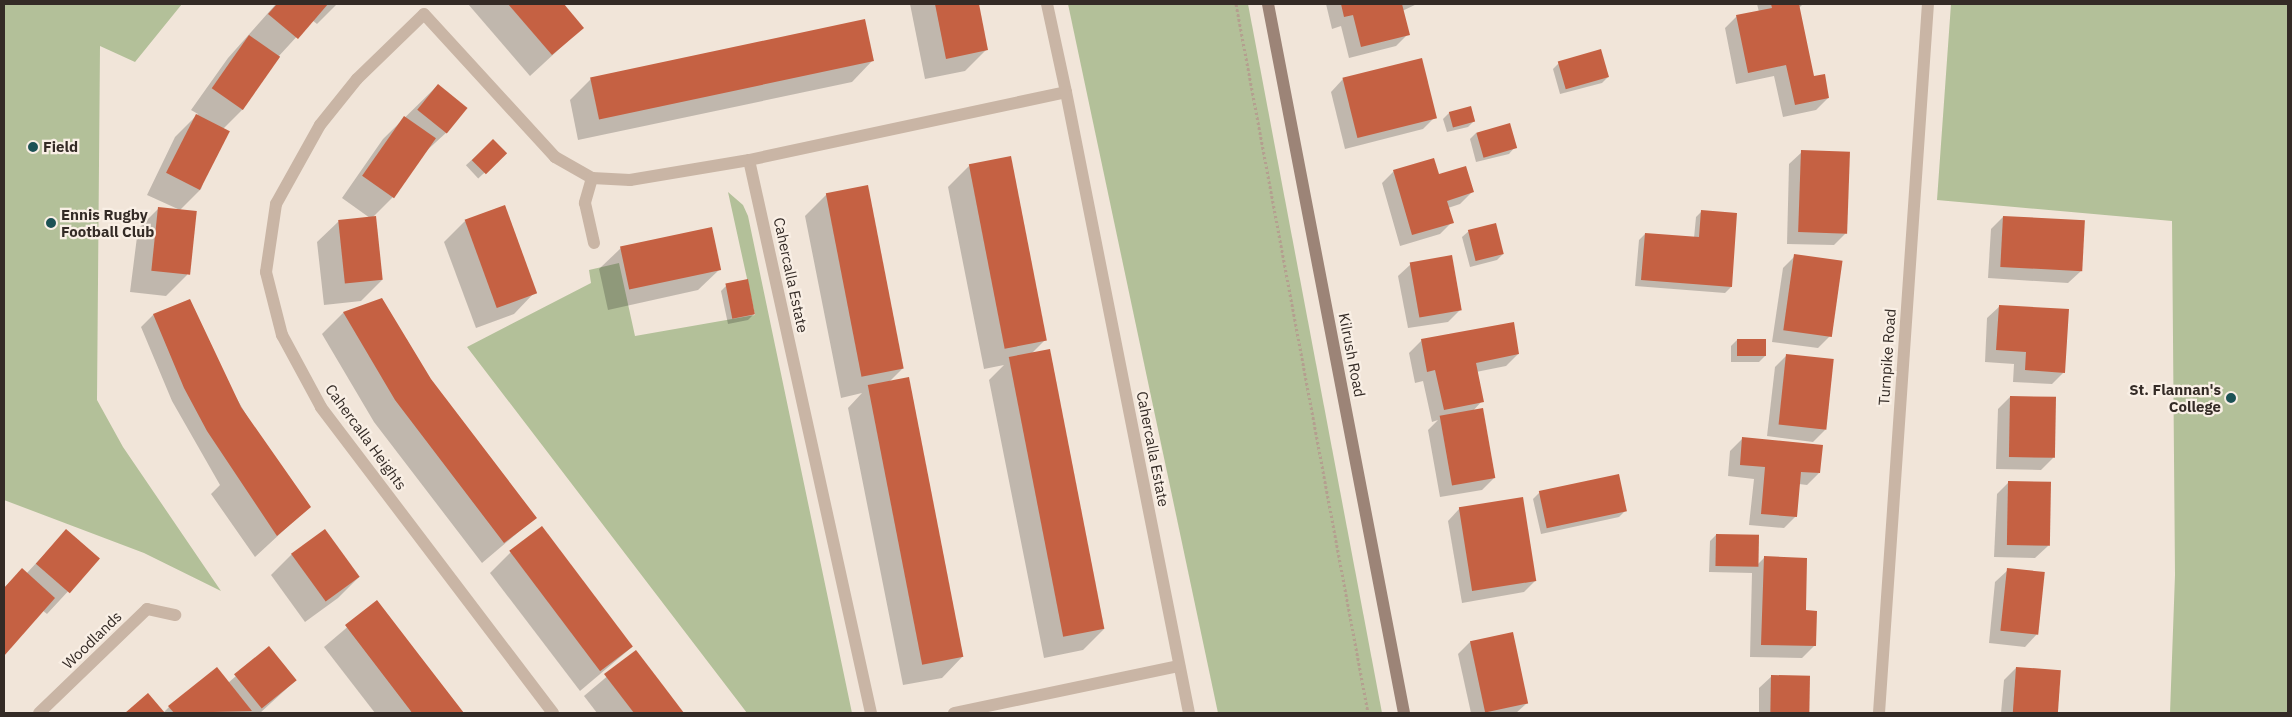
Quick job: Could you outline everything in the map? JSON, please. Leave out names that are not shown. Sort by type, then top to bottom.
[{"type":"main road","name":"Kilrush Road","points":[[1268,4],[1404,713]]},
{"type":"street","name":"Cahercalla Estate","points":[[1047,4],[1189,713]]},
{"type":"street","name":"Turnpike Road","points":[[1879,713],[1928,4]]},
{"type":"street","name":"Cahercalla Heights","points":[[553,713],[321,407],[282,335],[266,272],[276,204],[320,126],[357,80],[420,9],[555,157],[592,178],[630,180],[749,160]]},
{"type":"street","points":[[749,160],[1066,92]]},
{"type":"street","name":"Cahercalla Estate","points":[[749,160],[871,713]]},
{"type":"street","points":[[592,178],[585,203],[594,243]]},
{"type":"street","name":"Woodlands","points":[[40,713],[147,609],[175,615]]},
{"type":"street","points":[[954,713],[1179,666]]},
{"type":"path","points":[[1236,4],[1368,713]]},
{"type":"green space","name":"Ennis Rugby Football Club","points":[[4,4],[182,4],[135,62],[100,46],[97,400],[123,447],[221,591],[144,553],[4,500]]},
{"type":"green space","points":[[1068,4],[1248,4],[1382,713],[1218,713]]},
{"type":"green space","name":"St. Flannan's College","points":[[1951,4],[2288,4],[2288,713],[2170,713],[2175,575],[2172,221],[1937,200]]},
{"type":"green space","points":[[728,192],[743,205],[748,216],[852,713],[747,713],[467,347],[591,283],[589,270],[619,263],[635,336],[755,315]]},
{"type":"building","points":[[277,4],[328,4],[298,39],[268,14]]},
{"type":"building","points":[[508,4],[564,4],[584,28],[552,55]]},
{"type":"building","points":[[935,4],[979,4],[988,50],[946,59]]},
{"type":"building","points":[[1341,4],[1402,4],[1410,35],[1361,47],[1353,15],[1344,17]]},
{"type":"building","points":[[1771,4],[1799,4],[1814,76],[1825,74],[1829,98],[1795,105],[1786,65],[1748,73],[1736,15],[1772,8]]},
{"type":"building","points":[[865,19],[874,61],[599,119],[590,77]]},
{"type":"building","points":[[249,35],[280,57],[243,110],[212,88]]},
{"type":"building","points":[[1601,49],[1609,77],[1566,89],[1558,61]]},
{"type":"building","points":[[1422,58],[1437,118],[1357,138],[1342,78]]},
{"type":"building","points":[[438,84],[468,108],[447,134],[417,110]]},
{"type":"building","points":[[1471,106],[1475,121],[1453,127],[1449,112]]},
{"type":"building","points":[[196,114],[230,131],[200,190],[166,173]]},
{"type":"building","points":[[404,116],[436,138],[394,198],[362,176]]},
{"type":"building","points":[[1510,123],[1517,148],[1484,158],[1476,133]]},
{"type":"building","points":[[493,139],[507,153],[486,174],[472,160]]},
{"type":"building","points":[[1801,150],[1850,152],[1847,234],[1798,232]]},
{"type":"building","points":[[1011,156],[1047,341],[1005,349],[969,164]]},
{"type":"building","points":[[1434,158],[1439,174],[1466,166],[1474,192],[1447,201],[1454,223],[1412,235],[1393,170]]},
{"type":"building","points":[[868,185],[904,369],[861,377],[826,193]]},
{"type":"building","points":[[505,205],[537,293],[497,308],[465,220]]},
{"type":"building","points":[[158,207],[197,211],[190,275],[151,271]]},
{"type":"building","points":[[1701,210],[1737,213],[1732,287],[1641,280],[1645,233],[1699,237]]},
{"type":"building","points":[[376,216],[383,280],[345,284],[338,220]]},
{"type":"building","points":[[2003,216],[2085,220],[2082,271],[2000,267]]},
{"type":"building","points":[[1496,223],[1504,254],[1476,261],[1468,230]]},
{"type":"building","points":[[712,227],[721,270],[629,290],[620,247]]},
{"type":"building","points":[[1794,254],[1843,261],[1832,337],[1783,330]]},
{"type":"building","points":[[1452,255],[1462,310],[1419,318],[1410,262]]},
{"type":"building","points":[[748,279],[755,314],[732,319],[725,283]]},
{"type":"building","points":[[382,298],[431,379],[537,518],[504,543],[395,400],[343,312]]},
{"type":"building","points":[[190,299],[241,407],[311,507],[277,536],[207,431],[184,388],[153,314]]},
{"type":"building","points":[[1999,305],[2069,309],[2065,373],[2025,370],[2026,352],[1996,350]]},
{"type":"building","points":[[1514,322],[1519,354],[1476,363],[1484,402],[1444,410],[1435,370],[1427,372],[1421,339]]},
{"type":"building","points":[[1737,339],[1766,339],[1766,356],[1737,356]]},
{"type":"building","points":[[1050,349],[1104,629],[1063,637],[1009,357]]},
{"type":"building","points":[[1786,354],[1834,359],[1826,430],[1779,425]]},
{"type":"building","points":[[909,377],[963,657],[922,665],[868,385]]},
{"type":"building","points":[[2010,396],[2056,397],[2055,458],[2009,457]]},
{"type":"building","points":[[1483,408],[1495,478],[1452,486],[1440,416]]},
{"type":"building","points":[[1742,437],[1823,445],[1820,473],[1801,472],[1797,517],[1761,514],[1765,467],[1740,465]]},
{"type":"building","points":[[1619,474],[1627,511],[1547,528],[1539,491]]},
{"type":"building","points":[[2008,481],[2051,482],[2050,546],[2007,545]]},
{"type":"building","points":[[1523,497],[1536,581],[1472,591],[1459,507]]},
{"type":"building","points":[[542,526],[633,647],[600,671],[509,551]]},
{"type":"building","points":[[66,529],[100,559],[70,593],[36,564]]},
{"type":"building","points":[[325,529],[360,577],[326,601],[291,554]]},
{"type":"building","points":[[1716,534],[1759,535],[1758,567],[1715,566]]},
{"type":"building","points":[[1764,556],[1807,558],[1806,610],[1817,611],[1816,646],[1761,645]]},
{"type":"building","points":[[22,568],[55,598],[4,656],[4,588]]},
{"type":"building","points":[[2007,568],[2045,572],[2038,635],[2000,631]]},
{"type":"building","points":[[377,600],[464,713],[412,713],[345,625]]},
{"type":"building","points":[[1513,632],[1528,703],[1485,713],[1470,641]]},
{"type":"building","points":[[269,646],[297,680],[262,709],[234,674]]},
{"type":"building","points":[[636,650],[684,713],[634,713],[604,674]]},
{"type":"building","points":[[217,667],[252,711],[174,713],[168,706]]},
{"type":"building","points":[[2016,667],[2061,670],[2058,713],[2013,713]]},
{"type":"building","points":[[1771,675],[1810,676],[1809,713],[1770,713]]},
{"type":"building","points":[[148,693],[165,713],[125,713]]},
{"type":"place","name":"Field","points":[[33,147]]},
{"type":"place","name":"Ennis Rugby Football Club","points":[[51,223]]},
{"type":"place","name":"St. Flannan's College","points":[[2231,398]]}]
